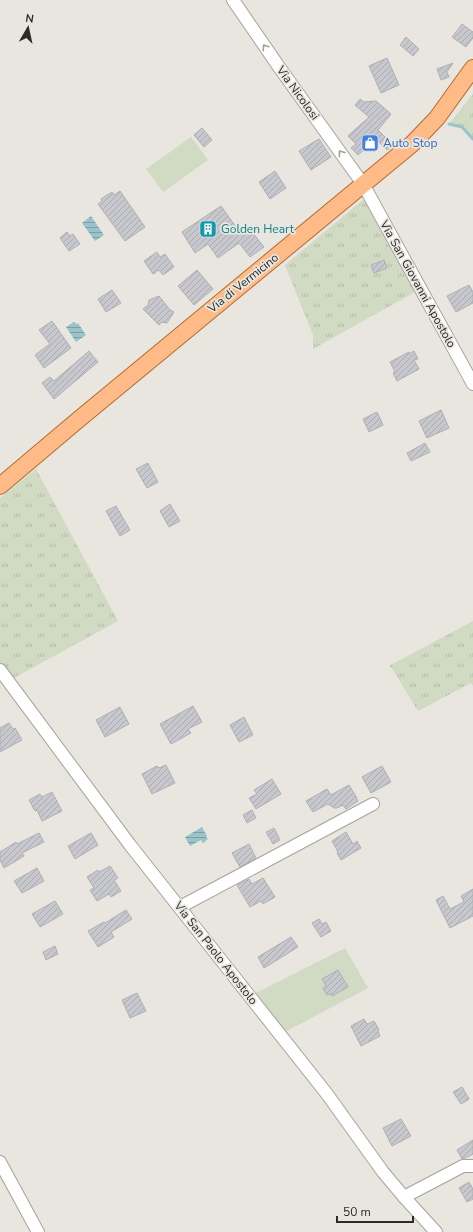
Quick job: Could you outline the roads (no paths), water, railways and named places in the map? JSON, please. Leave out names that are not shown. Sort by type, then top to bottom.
[{"type":"main road","name":"Via di Vermicino","points":[[0,486],[363,184],[406,150],[443,110],[473,68]]},
{"type":"street","name":"Via Nicolosi","points":[[233,0],[363,184]]},
{"type":"street","name":"Via San Giovanni Apostolo","points":[[363,184],[473,384]]},
{"type":"street","name":"Via San Paolo Apostolo","points":[[0,670],[130,845],[327,1094],[383,1172],[436,1232]]},
{"type":"street","points":[[180,907],[372,804]]},
{"type":"street","points":[[0,1162],[38,1232]]},
{"type":"street","points":[[404,1197],[463,1166],[473,1166]]},
{"type":"water","points":[[91,216],[104,235],[95,241],[82,223]]},
{"type":"water","points":[[74,322],[76,324],[78,323],[86,335],[76,342],[66,327]]},
{"type":"water","points":[[202,827],[208,839],[203,843],[201,840],[190,846],[185,837]]},
{"type":"waterway","points":[[449,124],[462,127],[473,139]]},
{"type":"place","name":"Auto Stop","points":[[370,143]]},
{"type":"place","name":"Golden Heart","points":[[208,229]]}]
